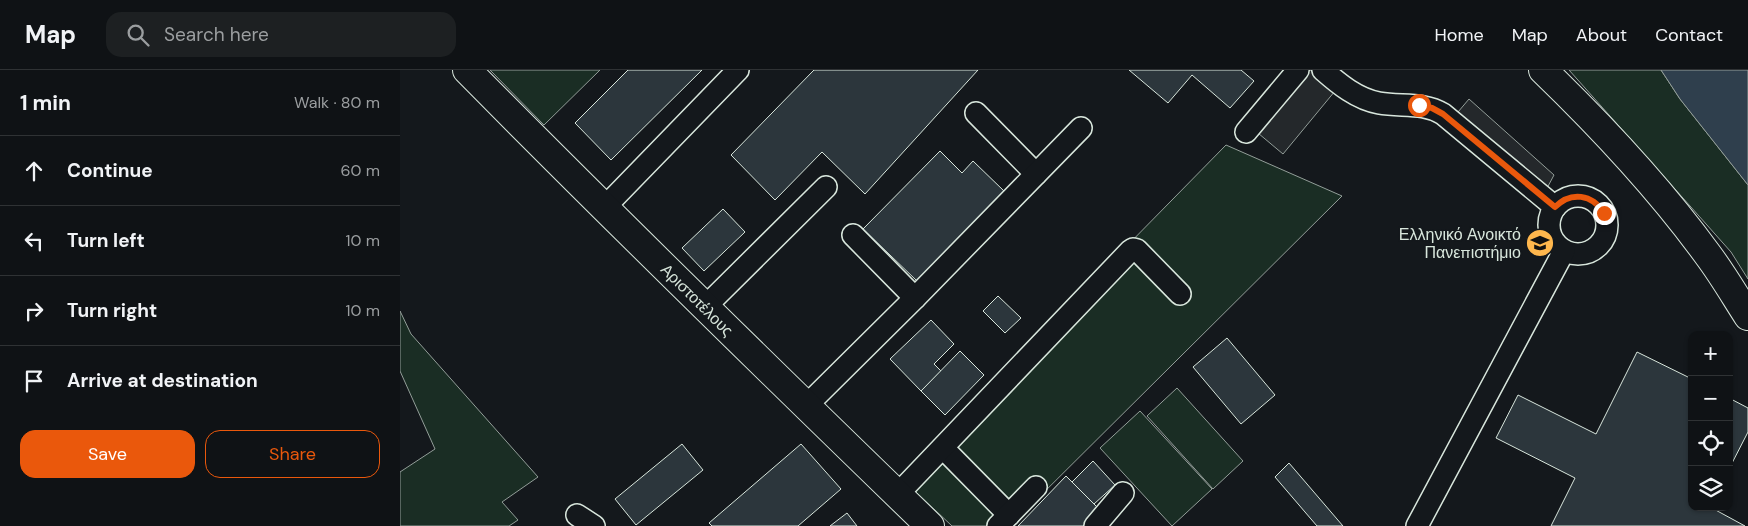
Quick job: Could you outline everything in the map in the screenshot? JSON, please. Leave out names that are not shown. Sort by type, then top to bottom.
[{"type":"main road","name":"Αριστοτέλους","points":[[467,70],[805,407],[930,526]]},
{"type":"main road","points":[[1543,70],[1587,112],[1652,185],[1708,256],[1748,316]]},
{"type":"street","points":[[604,208],[738,70]]},
{"type":"street","points":[[1246,132],[1298,70]]},
{"type":"street","points":[[1323,70],[1339,84],[1369,100],[1432,108],[1443,114],[1555,207]]},
{"type":"street","points":[[976,113],[1036,174]]},
{"type":"street","points":[[805,407],[915,298],[1081,128]]},
{"type":"street","points":[[705,308],[826,187]]},
{"type":"street","points":[[1571,197],[1587,198],[1600,206],[1606,221],[1605,236],[1595,249],[1580,254],[1564,251],[1558,246],[1550,233],[1550,218],[1555,207],[1571,197]]},
{"type":"street","points":[[853,235],[915,298]]},
{"type":"street","points":[[897,495],[1130,251],[1133,249],[1137,250],[1180,294]]},
{"type":"street","points":[[1417,526],[1564,251]]},
{"type":"street","points":[[943,448],[1003,520],[1036,487]]},
{"type":"street","points":[[1095,526],[1123,493]]},
{"type":"green space","points":[[490,70],[600,70],[544,125]]},
{"type":"green space","points":[[1569,70],[1661,70],[1680,99],[1748,185],[1748,279],[1731,252]]},
{"type":"green space","points":[[1226,145],[1342,196],[1010,526],[952,526],[900,477]]},
{"type":"green space","points":[[400,311],[411,334],[538,477],[502,502],[518,520],[509,526],[400,526],[400,472],[435,449],[400,371]]},
{"type":"green space","points":[[1177,388],[1243,461],[1213,489],[1147,416]]},
{"type":"green space","points":[[1140,411],[1212,489],[1172,526],[1100,448]]},
{"type":"shaded area","points":[[1290,70],[1310,70],[1335,91],[1283,154],[1246,123]]},
{"type":"shaded area","points":[[1469,99],[1554,175],[1546,190],[1458,112]]},
{"type":"water","points":[[1661,70],[1748,70],[1748,185],[1680,99]]},
{"type":"building","points":[[628,70],[702,70],[611,160],[575,123]]},
{"type":"building","points":[[814,70],[978,70],[865,194],[822,152],[775,200],[731,155]]},
{"type":"building","points":[[1129,70],[1241,70],[1254,81],[1230,108],[1192,75],[1168,103]]},
{"type":"building","points":[[940,151],[962,173],[973,161],[1004,191],[917,281],[863,229]]},
{"type":"building","points":[[723,209],[745,232],[704,271],[682,248]]},
{"type":"building","points":[[998,296],[1021,318],[1005,333],[983,311]]},
{"type":"building","points":[[931,320],[954,344],[934,364],[941,371],[921,391],[890,359]]},
{"type":"building","points":[[1227,338],[1275,395],[1241,424],[1193,367]]},
{"type":"building","points":[[960,351],[984,375],[945,415],[921,391]]},
{"type":"building","points":[[1637,352],[1688,377],[1688,511],[1717,511],[1745,526],[1551,526],[1575,478],[1496,438],[1518,395],[1596,434]]},
{"type":"building","points":[[1733,400],[1748,408],[1748,432],[1733,461]]},
{"type":"building","points":[[682,444],[703,470],[636,525],[615,499]]},
{"type":"building","points":[[801,444],[841,489],[798,526],[712,526],[709,523]]},
{"type":"building","points":[[1093,461],[1115,485],[1094,504],[1072,482]]},
{"type":"building","points":[[1289,463],[1343,526],[1317,526],[1275,477]]},
{"type":"building","points":[[1066,476],[1099,509],[1083,526],[1018,526]]},
{"type":"building","points":[[847,513],[857,526],[830,526]]},
{"type":"place","name":"Ελληνικό Ανοικτό Πανεπιστήμιο","points":[[1540,243]]},
{"type":"route","points":[[1419,105],[1432,108],[1443,114],[1555,207],[1564,200],[1579,196],[1594,201],[1604,213]]}]
